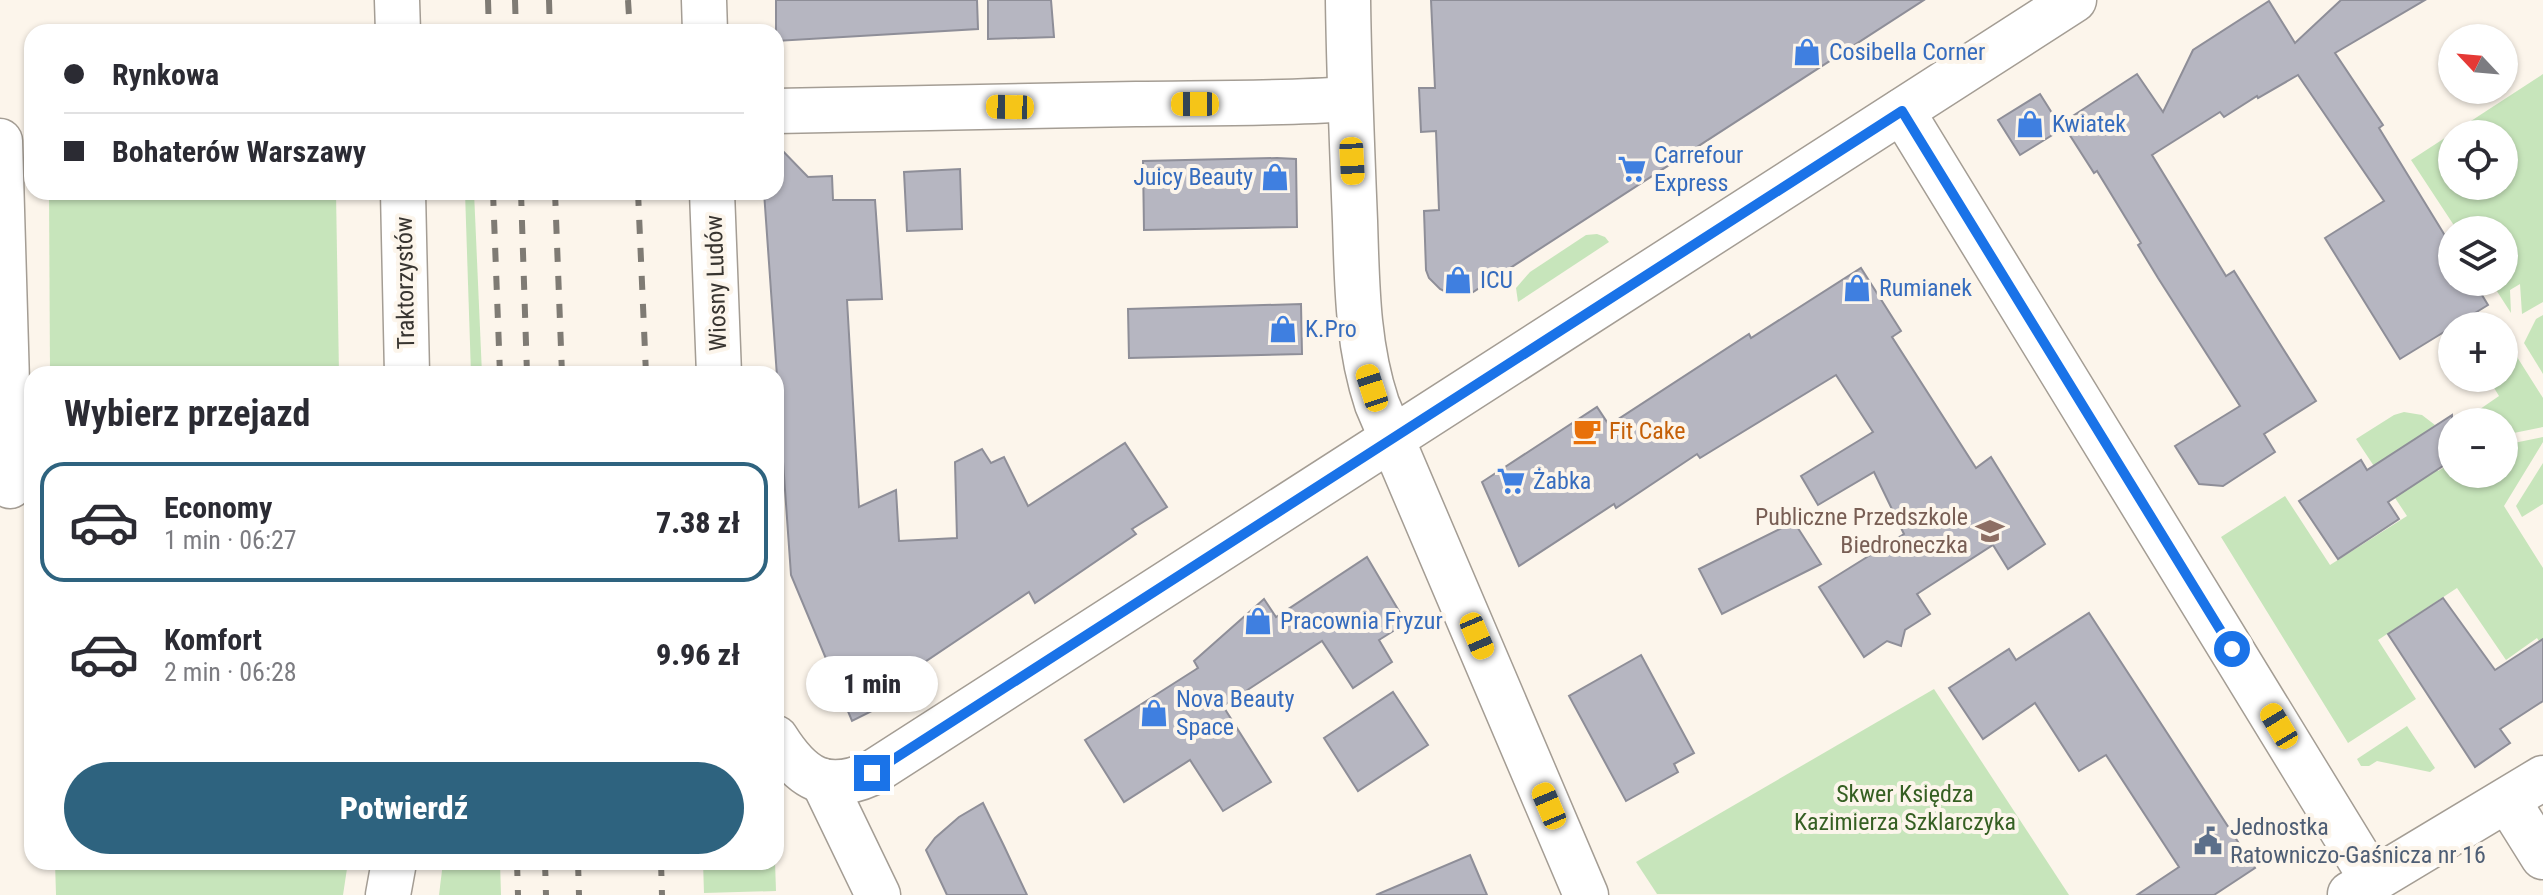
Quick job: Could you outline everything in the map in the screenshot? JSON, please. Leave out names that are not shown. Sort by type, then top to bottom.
[{"type":"street","points":[[397,0],[398,24]]},
{"type":"street","points":[[704,0],[705,24]]},
{"type":"street","points":[[1348,0],[1349,99],[1359,317],[1367,372],[1377,404],[1586,895]]},
{"type":"street","points":[[784,751],[802,771],[823,781],[854,781],[872,773],[1902,111],[2049,7]]},
{"type":"street","points":[[784,111],[1285,103],[1349,99]]},
{"type":"street","points":[[1902,111],[2361,888],[2525,789],[2543,857]]},
{"type":"street","points":[[0,141],[10,486]]},
{"type":"street","name":"Traktorzystów","points":[[403,200],[407,366]]},
{"type":"street","name":"Wiosny Ludów","points":[[712,200],[719,366]]},
{"type":"street","points":[[823,781],[878,895]]},
{"type":"street","points":[[388,895],[393,870]]},
{"type":"green space","points":[[2543,74],[2543,302],[2522,314],[2518,285],[2518,216],[2448,216],[2411,160],[2438,142],[2438,200],[2518,200],[2518,120],[2472,120],[2497,104],[2518,104],[2518,90]]},
{"type":"green space","points":[[49,200],[336,200],[339,366],[50,366]]},
{"type":"green space","points":[[465,200],[474,200],[482,366],[471,366]]},
{"type":"green space","points":[[1597,234],[1609,242],[1518,302],[1516,288],[1530,272],[1586,235]]},
{"type":"green space","points":[[2500,296],[2510,296],[2510,312]]},
{"type":"green space","points":[[2543,315],[2543,374],[2524,343],[2536,319]]},
{"type":"green space","points":[[2518,358],[2543,398],[2543,427],[2518,432],[2518,408],[2482,408],[2499,396],[2497,392],[2518,392]]},
{"type":"green space","points":[[2404,412],[2422,415],[2435,425],[2417,438],[2438,471],[2438,488],[2515,488],[2504,506],[2543,568],[2543,647],[2537,638],[2506,660],[2457,588],[2378,640],[2416,699],[2348,743],[2221,537],[2285,496],[2330,565],[2407,516],[2356,439]]},
{"type":"green space","points":[[2543,437],[2518,483],[2518,442]]},
{"type":"green space","points":[[2543,463],[2543,504],[2522,517],[2516,506]]},
{"type":"green space","name":"Skwer Księdza Kazimierza Szklarczyka","points":[[1934,689],[2069,895],[1657,894],[1636,862]]},
{"type":"green space","points":[[2407,726],[2435,768],[2430,772],[2377,761],[2361,766],[2357,759]]},
{"type":"green space","points":[[55,870],[347,870],[343,895],[56,895]]},
{"type":"green space","points":[[442,870],[500,870],[501,895],[439,895]]},
{"type":"green space","points":[[703,870],[775,870],[776,891],[704,893]]},
{"type":"building","points":[[776,0],[977,0],[978,29],[784,41],[784,24],[776,24]]},
{"type":"building","points":[[988,0],[1051,0],[1054,37],[988,39]]},
{"type":"building","points":[[1431,0],[1924,0],[1470,294],[1461,295],[1440,289],[1426,270],[1424,211],[1439,210],[1436,131],[1421,132],[1419,88],[1435,88]]},
{"type":"building","points":[[2341,0],[2425,0],[2335,53],[2383,125],[2379,128],[2438,224],[2438,296],[2483,296],[2488,305],[2477,312],[2438,312],[2438,336],[2400,359],[2325,238],[2384,201],[2298,75],[2224,117],[2220,112],[2152,155],[2226,276],[2234,271],[2316,401],[2264,434],[2275,452],[2223,486],[2199,484],[2175,446],[2240,406],[2158,278],[2138,245],[2141,243],[2097,171],[2094,173],[2062,123],[2137,74],[2163,112],[2193,50],[2269,1],[2295,43]]},
{"type":"building","points":[[2040,94],[2062,129],[2020,155],[1998,120]]},
{"type":"building","points":[[784,152],[808,177],[832,176],[833,200],[875,200],[882,299],[847,300],[859,507],[896,490],[899,541],[957,538],[955,462],[982,449],[991,463],[1004,457],[1028,506],[1125,443],[1167,507],[1132,529],[1136,534],[1035,603],[1029,592],[919,666],[926,684],[852,721],[791,575],[784,476],[784,366],[776,366],[765,200],[784,200]]},
{"type":"building","points":[[1296,159],[1297,227],[1144,230],[1143,161]]},
{"type":"building","points":[[960,169],[962,229],[907,231],[904,172]]},
{"type":"building","points":[[1861,268],[1901,331],[1892,337],[1976,468],[1991,457],[2045,544],[2008,569],[1993,545],[1917,594],[1930,614],[1905,630],[1901,646],[1887,641],[1864,657],[1819,587],[1904,534],[1874,472],[1818,505],[1801,476],[1873,432],[1836,375],[1700,458],[1697,454],[1616,508],[1614,504],[1519,566],[1482,482],[1597,407],[1609,425],[1749,334],[1751,338]]},
{"type":"building","points":[[1301,304],[1302,354],[1129,358],[1128,309]]},
{"type":"building","points":[[2438,424],[2438,469],[2388,502],[2399,519],[2338,559],[2299,501],[2361,460],[2367,470]]},
{"type":"building","points":[[1794,522],[1821,564],[1722,614],[1699,569]]},
{"type":"building","points":[[1367,557],[1406,623],[1379,640],[1392,662],[1353,688],[1322,641],[1223,706],[1271,782],[1223,811],[1190,760],[1124,802],[1085,740],[1198,668],[1194,661],[1264,599],[1276,617]]},
{"type":"building","points":[[2443,598],[2495,670],[2543,639],[2543,701],[2500,729],[2510,743],[2475,767],[2388,634]]},
{"type":"building","points":[[2089,613],[2255,868],[2214,895],[2137,895],[2179,867],[2106,755],[2079,771],[2035,703],[1983,739],[1949,688],[2009,649],[2016,660]]},
{"type":"building","points":[[1641,655],[1694,753],[1674,764],[1678,772],[1626,801],[1569,696]]},
{"type":"building","points":[[1393,692],[1428,745],[1358,791],[1324,738]]},
{"type":"building","points":[[983,803],[1027,895],[947,895],[926,850],[959,817]]},
{"type":"building","points":[[1470,855],[1487,895],[1376,895]]},
{"type":"railway","points":[[488,0],[489,24]]},
{"type":"railway","points":[[515,0],[516,24]]},
{"type":"railway","points":[[549,0],[550,24]]},
{"type":"railway","points":[[628,0],[630,24]]},
{"type":"railway","points":[[493,200],[500,366]]},
{"type":"railway","points":[[521,200],[527,366]]},
{"type":"railway","points":[[555,200],[562,366]]},
{"type":"railway","points":[[638,200],[646,366]]},
{"type":"railway","points":[[517,870],[518,895]]},
{"type":"railway","points":[[545,870],[546,895]]},
{"type":"railway","points":[[578,870],[579,895]]},
{"type":"railway","points":[[661,870],[662,895]]},
{"type":"place","name":"Cosibella Corner","points":[[1807,52]]},
{"type":"place","name":"Kwiatek","points":[[2030,124]]},
{"type":"place","name":"Carrefour Express","points":[[1632,169]]},
{"type":"place","name":"Juicy Beauty","points":[[1275,177]]},
{"type":"place","name":"ICU","points":[[1458,280]]},
{"type":"place","name":"Rumianek","points":[[1857,288]]},
{"type":"place","name":"K.Pro","points":[[1283,329]]},
{"type":"place","name":"Fit Cake","points":[[1587,431]]},
{"type":"place","name":"Żabka","points":[[1511,481]]},
{"type":"place","name":"Publiczne Przedszkole Biedroneczka","points":[[1990,531]]},
{"type":"place","name":"Pracownia Fryzur","points":[[1258,621]]},
{"type":"place","name":"Nova Beauty Space","points":[[1154,713]]},
{"type":"place","name":"Jednostka Ratowniczo-Gaśnicza nr 16","points":[[2208,841]]},
{"type":"route","points":[[872,773],[1902,111],[2232,649]]}]
